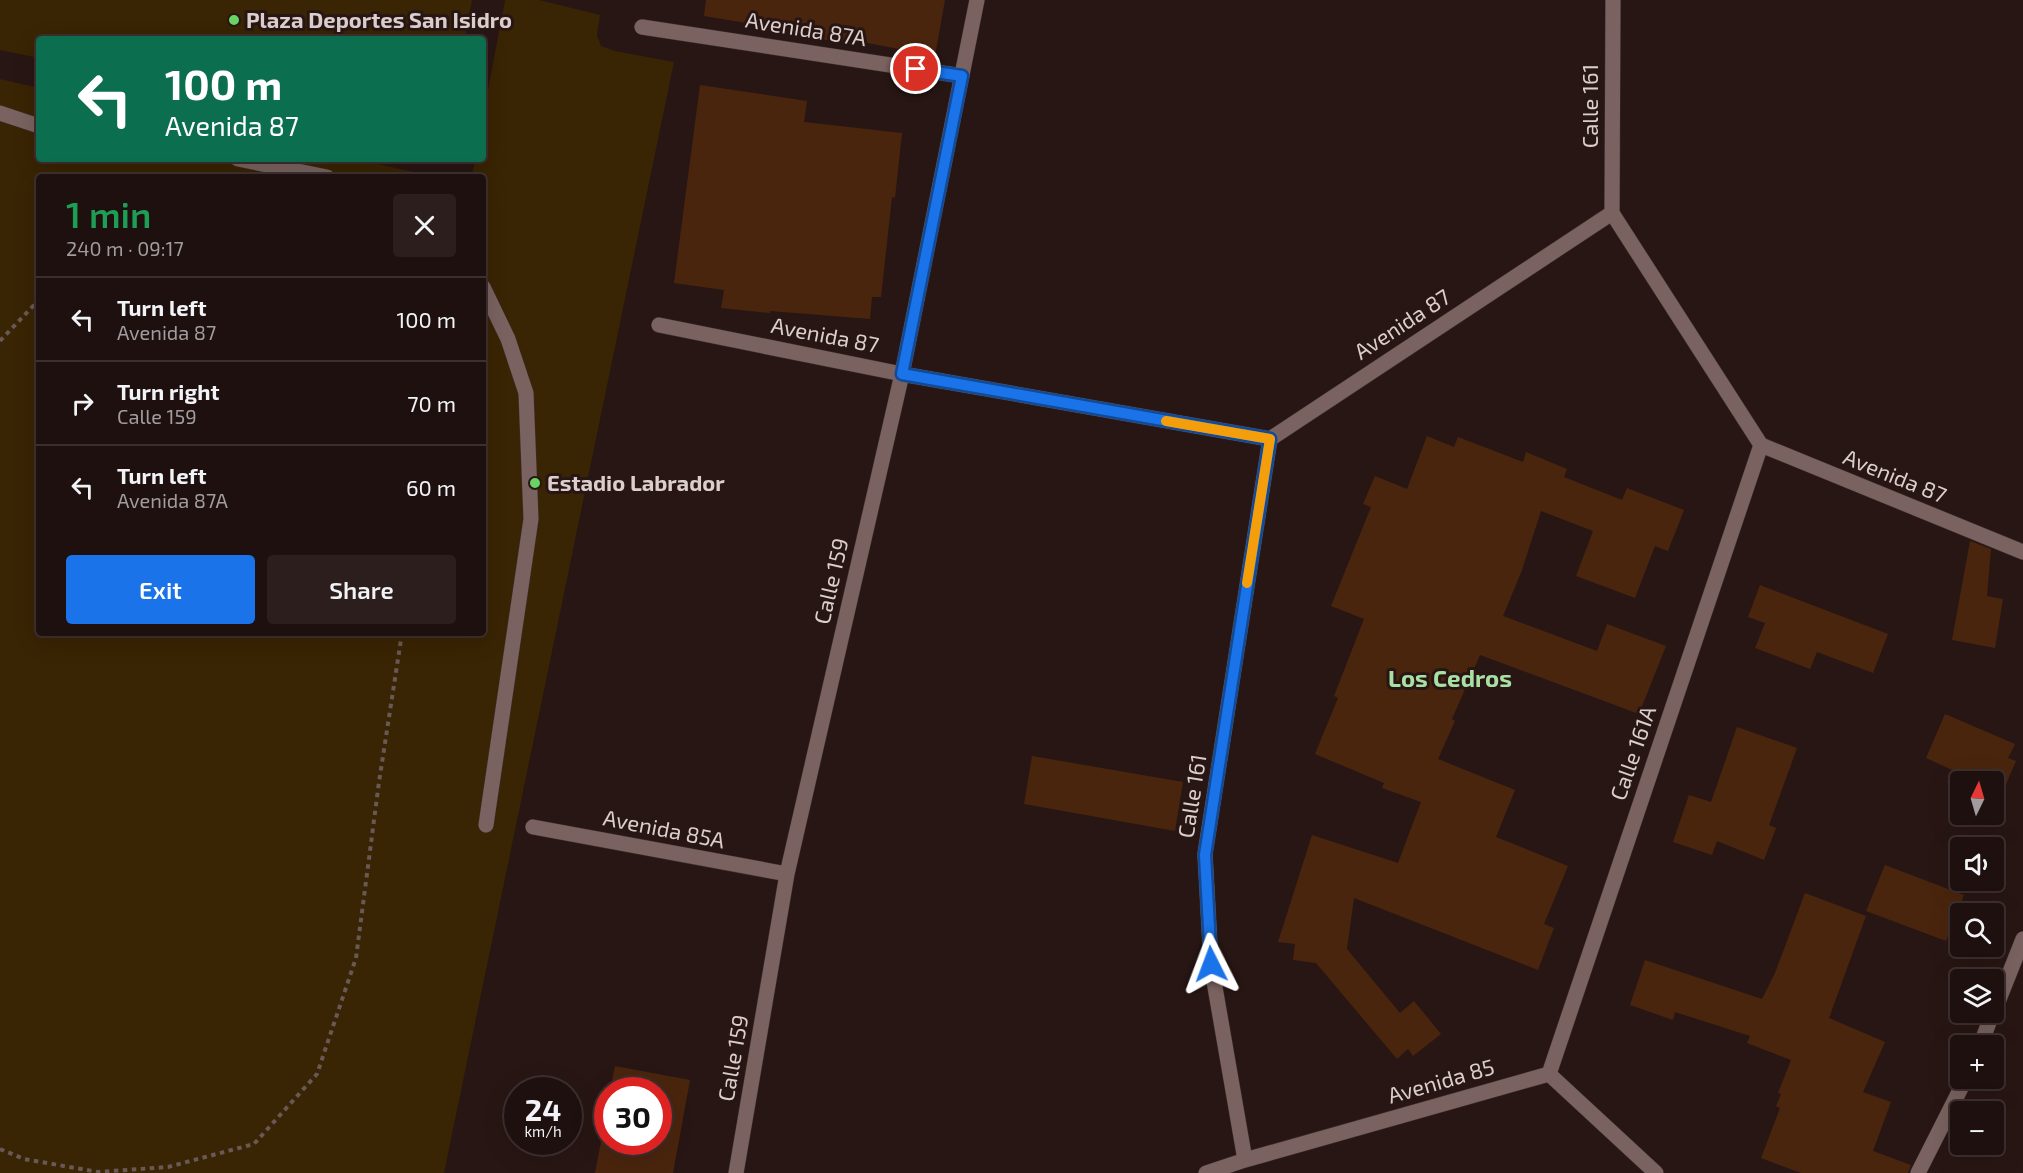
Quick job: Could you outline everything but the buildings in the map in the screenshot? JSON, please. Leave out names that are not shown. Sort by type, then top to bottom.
[{"type":"street","name":"Calle 159","points":[[736,1173],[787,874],[902,374],[977,0]]},
{"type":"street","name":"Calle 161","points":[[1612,213],[1613,0]]},
{"type":"street","name":"Avenida 87A","points":[[642,27],[962,76]]},
{"type":"street","points":[[0,113],[36,125]]},
{"type":"street","points":[[253,162],[312,174]]},
{"type":"street","name":"Avenida 87","points":[[659,325],[902,374],[1270,439],[1612,213]]},
{"type":"street","points":[[1612,213],[1761,445]]},
{"type":"street","points":[[486,293],[508,339],[526,393],[531,519],[486,825]]},
{"type":"street","name":"Calle 161","points":[[1245,1160],[1211,964],[1205,855],[1270,439]]},
{"type":"street","name":"Avenida 87","points":[[1761,445],[2023,552]]},
{"type":"street","name":"Calle 161A","points":[[1549,1074],[1761,445]]},
{"type":"street","name":"Avenida 85A","points":[[533,827],[787,874]]},
{"type":"street","points":[[2004,985],[2023,939]]},
{"type":"street","points":[[1549,1074],[1656,1173]]},
{"type":"street","name":"Avenida 85","points":[[1206,1173],[1549,1074]]},
{"type":"street","points":[[1918,1173],[1960,1089]]},
{"type":"path","points":[[0,341],[36,304]]},
{"type":"path","points":[[0,1149],[24,1159],[98,1172],[168,1167],[254,1144],[317,1074],[356,958],[402,636]]},
{"type":"shaded area","name":"Plaza Deportes San Isidro","points":[[0,0],[472,0],[466,36],[36,36],[36,57],[0,50]]},
{"type":"shaded area","name":"Estadio Labrador","points":[[505,0],[539,0],[600,15],[597,35],[601,46],[615,51],[674,62],[444,1173],[0,1173],[0,79],[36,87],[36,162],[369,162],[423,174],[36,174],[36,636],[486,636],[486,174],[472,174],[474,162],[486,162],[486,100]]},
{"type":"slow traffic","points":[[1166,421],[1270,439],[1247,583]]},
{"type":"place","name":"Plaza Deportes San Isidro","points":[[234,20]]},
{"type":"place","name":"Estadio Labrador","points":[[535,483]]},
{"type":"district","name":"Los Cedros","points":[[1450,679]]},
{"type":"route","points":[[916,69],[962,76],[902,374],[1270,439],[1205,855],[1211,964]]}]
